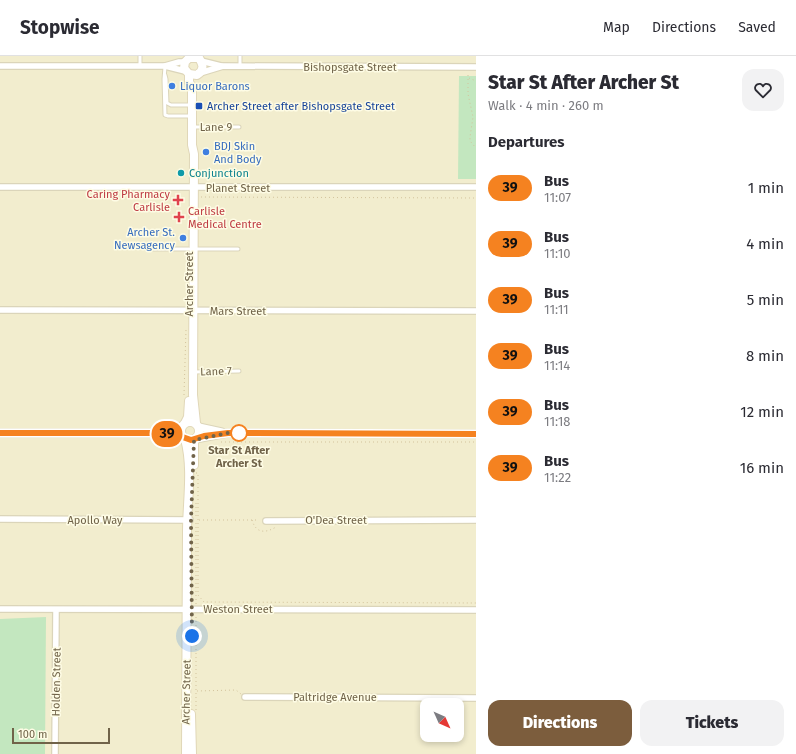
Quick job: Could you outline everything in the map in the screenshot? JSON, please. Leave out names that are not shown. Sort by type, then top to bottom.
[{"type":"main road","points":[[193,58],[203,65],[202,70],[193,73],[193,58]]},
{"type":"main road","name":"Archer Street","points":[[193,73],[196,82],[192,87],[192,145],[188,154],[191,188],[191,311],[194,410],[197,425]]},
{"type":"main road","name":"Archer Street","points":[[184,424],[188,417],[189,322],[191,311]]},
{"type":"main road","points":[[190,422],[197,425],[199,433],[195,439],[188,440],[184,438],[181,432],[184,424],[190,422]]},
{"type":"main road","name":"Archer Street","points":[[184,438],[188,457],[193,520]]},
{"type":"main road","name":"Archer Street","points":[[192,754],[192,609],[195,439]]},
{"type":"main road","name":"Archer Street","points":[[186,754],[192,609]]},
{"type":"street","name":"Bishopsgate Street","points":[[165,66],[193,58],[223,66]]},
{"type":"street","name":"Bishopsgate Street","points":[[0,66],[165,66],[193,73],[223,66],[476,67]]},
{"type":"street","name":"Planet Street","points":[[0,187],[476,187]]},
{"type":"street","name":"Mars Street","points":[[0,310],[476,311]]},
{"type":"street","points":[[159,433],[184,424]]},
{"type":"street","points":[[197,425],[228,433]]},
{"type":"street","points":[[0,433],[159,433],[177,435],[184,438]]},
{"type":"street","points":[[195,439],[228,433],[476,434]]},
{"type":"street","name":"Apollo Way","points":[[0,519],[193,520]]},
{"type":"street","name":"O'Dea Street","points":[[266,521],[476,520]]},
{"type":"street","name":"Weston Street","points":[[0,609],[476,610]]},
{"type":"street","name":"Holden Street","points":[[55,754],[56,610]]},
{"type":"street","name":"Paltridge Avenue","points":[[245,697],[476,698]]},
{"type":"lane","points":[[140,56],[140,66]]},
{"type":"lane","points":[[240,56],[240,66]]},
{"type":"lane","points":[[165,66],[165,115],[192,116]]},
{"type":"lane","points":[[165,75],[167,103],[171,105],[192,106]]},
{"type":"lane","name":"Lane 9","points":[[192,127],[239,127]]},
{"type":"lane","points":[[147,250],[238,249]]},
{"type":"lane","name":"Lane 7","points":[[194,372],[239,371]]},
{"type":"path","points":[[468,75],[468,94],[473,117],[469,134],[470,141],[476,148]]},
{"type":"path","points":[[468,78],[476,81]]},
{"type":"path","points":[[201,197],[476,198]]},
{"type":"path","points":[[184,397],[185,330],[189,322]]},
{"type":"path","points":[[219,442],[476,442]]},
{"type":"path","points":[[195,473],[198,474],[193,520],[192,609],[196,710]]},
{"type":"path","points":[[193,520],[266,521]]},
{"type":"path","points":[[193,520],[198,595],[204,602],[476,603]]},
{"type":"path","points":[[196,691],[236,690],[245,697]]},
{"type":"shaded area","points":[[0,56],[476,56],[476,754],[0,754]]},
{"type":"green space","points":[[459,76],[476,76],[476,179],[458,179]]},
{"type":"green space","points":[[46,617],[45,754],[0,754],[0,619]]},
{"type":"bus line","name":"39","points":[[0,433],[159,433],[177,435],[188,440],[228,433],[476,434]]},
{"type":"place","name":"Liquor Barons","points":[[172,86]]},
{"type":"place","name":"Archer Street after Bishopsgate Street","points":[[199,106]]},
{"type":"place","name":"BDJ Skin And Body","points":[[206,152]]},
{"type":"place","name":"Conjunction","points":[[181,173]]},
{"type":"place","name":"Caring Pharmacy Carlisle","points":[[178,200]]},
{"type":"place","name":"Carlisle Medical Centre","points":[[179,217]]},
{"type":"place","name":"Archer St. Newsagency","points":[[183,238]]},
{"type":"place","name":"Star St After Archer St","points":[[239,433]]},
{"type":"route","points":[[192,636],[191,520],[194,473],[194,440],[204,436],[243,433],[239,433]]}]
